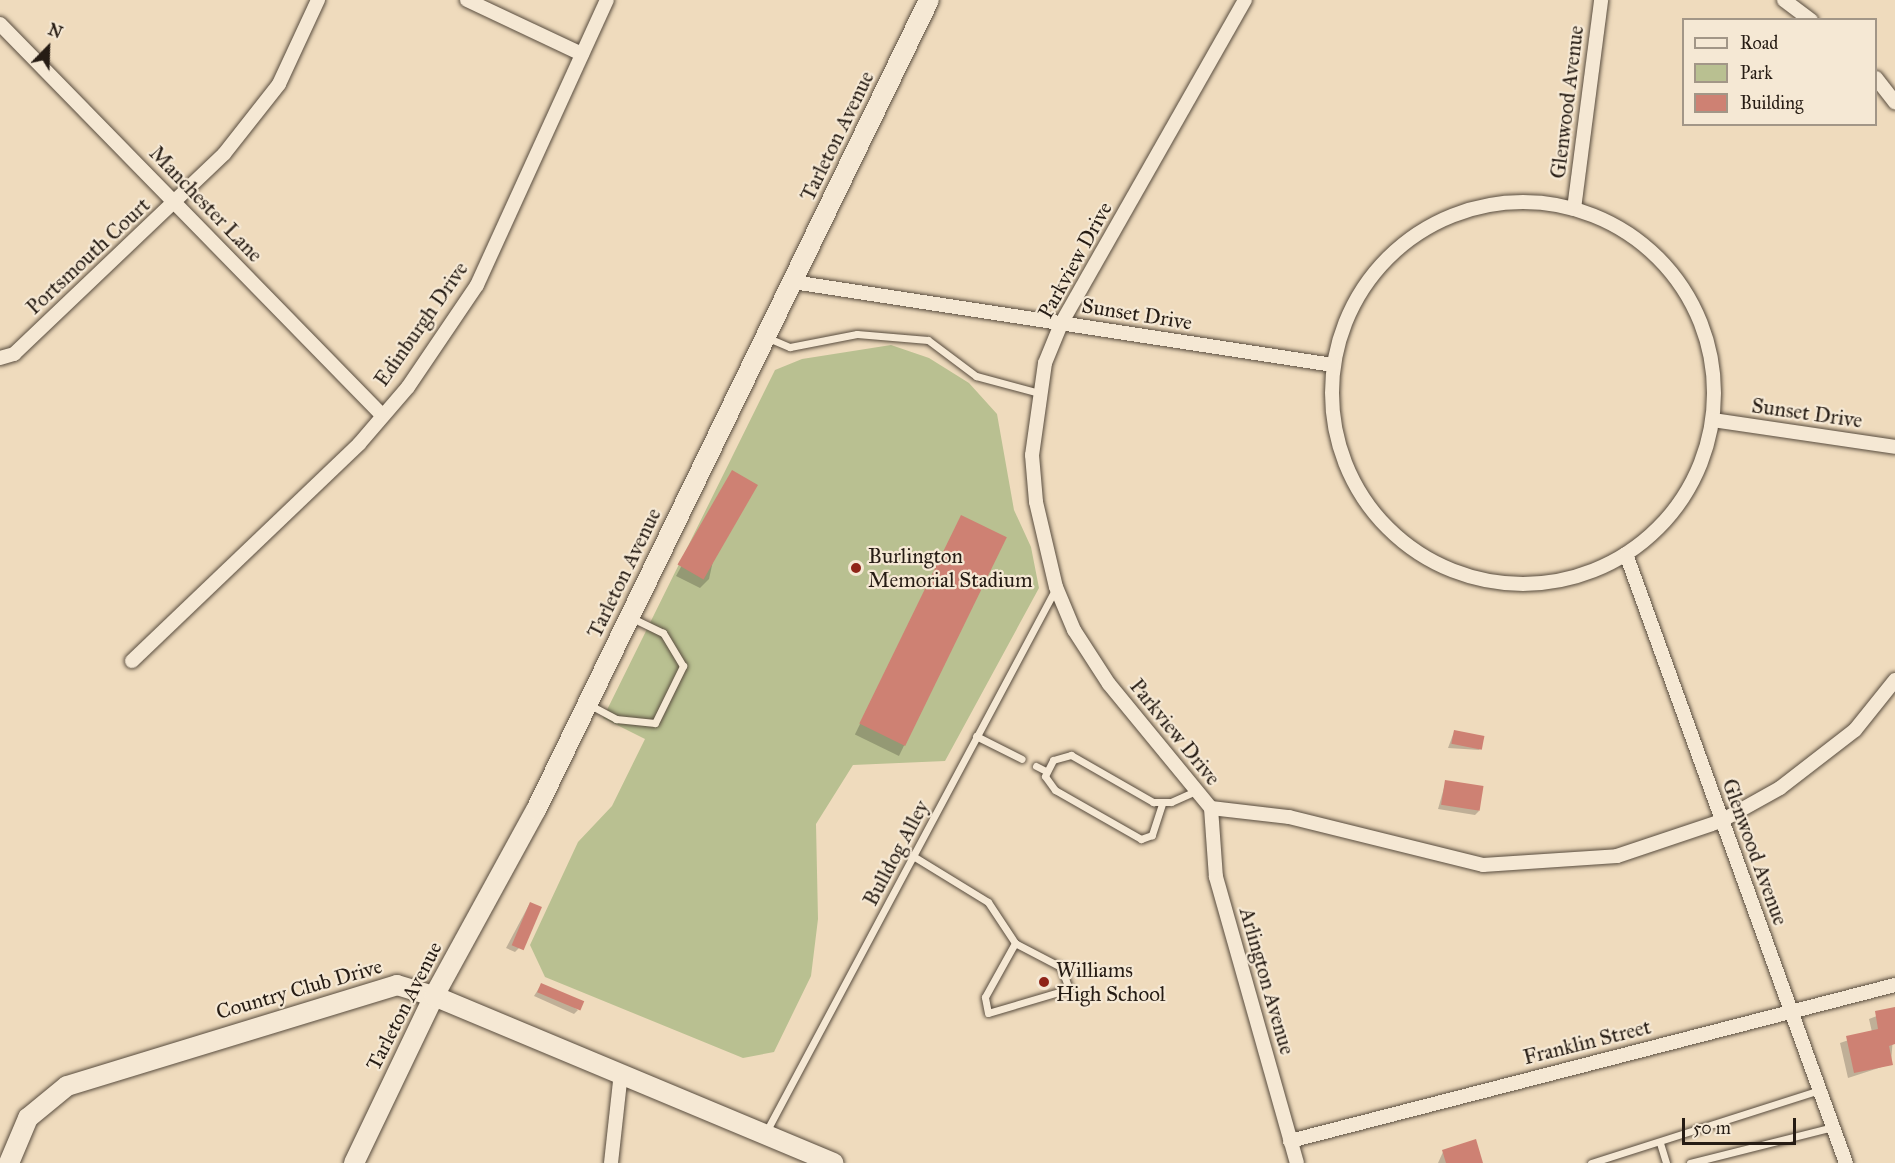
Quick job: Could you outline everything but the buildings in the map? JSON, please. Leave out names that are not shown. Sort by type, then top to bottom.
[{"type":"street","name":"Portsmouth Court","points":[[0,358],[14,354],[176,204],[257,117],[279,84],[318,0]]},
{"type":"street","points":[[466,0],[582,54]]},
{"type":"street","name":"Edinburgh Drive","points":[[132,661],[359,444],[381,414],[408,387],[477,285],[608,0]]},
{"type":"street","name":"Tarleton Avenue","points":[[354,1163],[434,996],[588,704],[929,0]]},
{"type":"street","name":"Parkview Drive","points":[[1245,0],[1061,324],[1039,393],[1032,455],[1036,502],[1056,587],[1074,630],[1108,684],[1210,808],[1289,817],[1483,865],[1617,856],[1721,821],[1821,759],[1855,730],[1895,680]]},
{"type":"street","name":"Glenwood Avenue","points":[[1574,209],[1601,0]]},
{"type":"street","points":[[1785,0],[1808,18]]},
{"type":"street","name":"Manchester Lane","points":[[0,24],[381,414]]},
{"type":"street","points":[[1877,80],[1895,102]]},
{"type":"street","points":[[1499,204],[1574,209],[1603,220],[1646,247],[1691,302],[1712,359],[1713,420],[1703,460],[1684,497],[1658,529],[1626,554],[1570,579],[1509,584],[1478,579],[1422,555],[1380,519],[1349,473],[1331,402],[1333,365],[1340,334],[1365,286],[1418,233],[1447,217],[1499,204]]},
{"type":"street","name":"Sunset Drive","points":[[793,282],[1333,365]]},
{"type":"street","name":"Sunset Drive","points":[[1713,420],[1895,447]]},
{"type":"street","name":"Glenwood Avenue","points":[[1626,554],[1846,1163]]},
{"type":"street","name":"Arlington Avenue","points":[[1210,808],[1216,877],[1296,1163]]},
{"type":"street","name":"Country Club Drive","points":[[9,1163],[28,1118],[67,1086],[397,985],[434,996],[833,1163]]},
{"type":"street","name":"Franklin Street","points":[[1290,1141],[1895,985]]},
{"type":"street","points":[[611,1163],[621,1073]]},
{"type":"lane","points":[[766,337],[790,347],[816,346],[857,334],[928,340],[976,376],[1039,393]]},
{"type":"lane","name":"Bulldog Alley","points":[[765,1134],[1056,587]]},
{"type":"lane","points":[[588,704],[616,719],[655,723],[683,666],[663,633],[630,617]]},
{"type":"lane","points":[[976,736],[1022,759]]},
{"type":"lane","points":[[1046,771],[1053,760],[1071,755],[1161,804],[1196,791]]},
{"type":"lane","points":[[1036,766],[1046,771],[1054,790],[1141,839],[1152,835],[1161,804]]},
{"type":"lane","points":[[913,856],[988,902],[1014,943],[1061,967],[1069,989],[988,1013],[986,997],[1014,943]]},
{"type":"lane","points":[[1591,1163],[1660,1143],[1820,1090]]},
{"type":"lane","points":[[1690,1163],[1833,1127]]},
{"type":"lane","points":[[1660,1143],[1666,1163]]},
{"type":"green space","name":"Burlington Memorial Stadium","points":[[891,345],[929,358],[969,383],[997,414],[1014,510],[1031,547],[1039,588],[945,761],[853,765],[816,824],[818,919],[811,976],[774,1052],[743,1058],[545,977],[530,945],[578,842],[612,806],[645,739],[603,718],[775,370],[802,359]]},
{"type":"place","name":"Burlington Memorial Stadium","points":[[856,568]]},
{"type":"place","name":"Williams High School","points":[[1044,982]]}]
